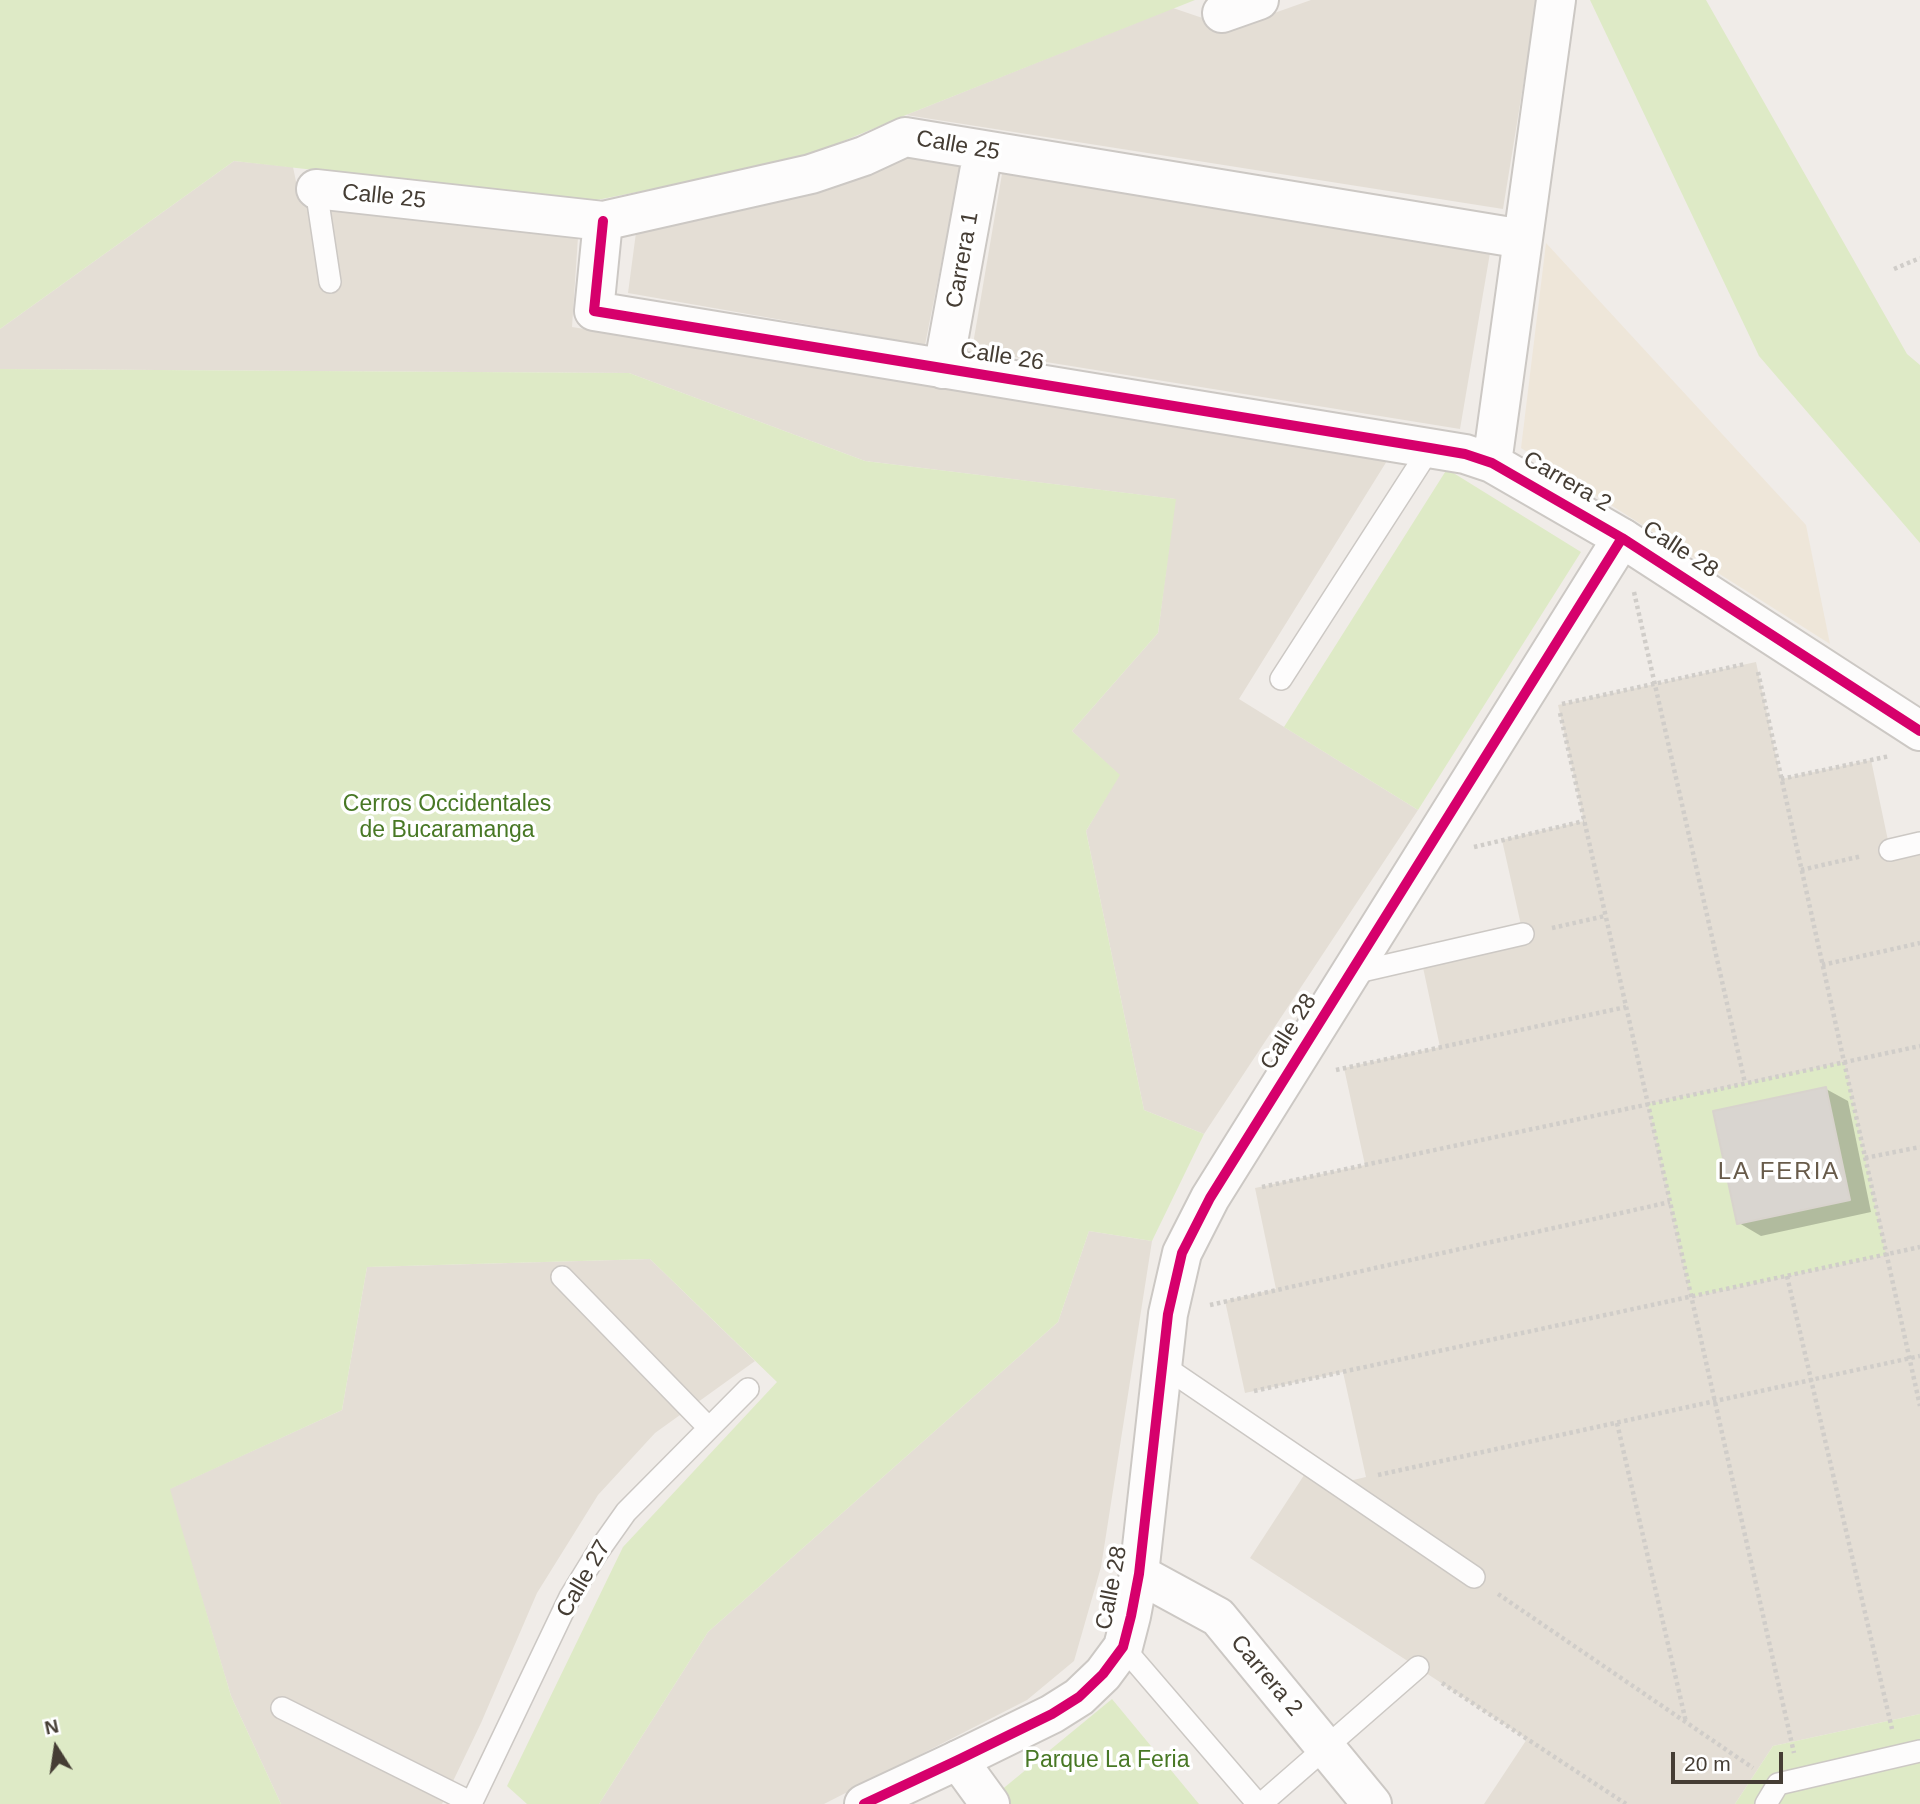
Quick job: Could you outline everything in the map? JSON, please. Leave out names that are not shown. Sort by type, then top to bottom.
[{"type":"street","points":[[1222,13],[1259,0]]},
{"type":"street","name":"Carrera 2","points":[[1556,0],[1492,463],[1622,538]]},
{"type":"street","name":"Calle 25","points":[[316,189],[603,221],[811,174],[864,156],[905,137],[1524,239]]},
{"type":"street","name":"Carrera 1","points":[[943,369],[983,151]]},
{"type":"street","name":"Calle 26","points":[[603,221],[594,311],[1430,448],[1465,454],[1492,463]]},
{"type":"street","name":"Calle 28","points":[[864,1804],[1052,1714],[1079,1697],[1103,1674],[1123,1647],[1139,1574],[1168,1314],[1182,1253],[1210,1198],[1622,538],[1908,743]]},
{"type":"street","name":"Carrera 2","points":[[1139,1574],[1218,1617],[1371,1804]]},
{"type":"street","points":[[958,1760],[990,1804]]},
{"type":"lane","points":[[316,189],[330,282]]},
{"type":"lane","points":[[1281,679],[1430,448]]},
{"type":"lane","points":[[1890,850],[1920,843]]},
{"type":"lane","points":[[1349,974],[1523,934]]},
{"type":"lane","points":[[562,1278],[709,1428]]},
{"type":"lane","points":[[1162,1365],[1474,1577]]},
{"type":"lane","name":"Calle 27","points":[[471,1804],[570,1597],[597,1553],[626,1512],[748,1389]]},
{"type":"lane","points":[[1123,1647],[1260,1804],[1418,1667]]},
{"type":"lane","points":[[282,1708],[471,1804]]},
{"type":"lane","points":[[1766,1804],[1778,1784],[1920,1751]]},
{"type":"path","points":[[1895,269],[1920,258]]},
{"type":"path","points":[[1622,538],[1745,1083]]},
{"type":"path","points":[[1800,1779],[1558,705],[1756,662],[1920,1406]]},
{"type":"path","points":[[1781,779],[1908,743]]},
{"type":"path","points":[[1422,858],[1585,821]]},
{"type":"path","points":[[1801,870],[1890,850]]},
{"type":"path","points":[[1523,934],[1605,916]]},
{"type":"path","points":[[1822,965],[1920,943]]},
{"type":"path","points":[[1283,1081],[1626,1007]]},
{"type":"path","points":[[1210,1198],[1920,1046]]},
{"type":"path","points":[[1865,1158],[1920,1147]]},
{"type":"path","points":[[1168,1314],[1670,1202]]},
{"type":"path","points":[[1213,1400],[1920,1247]]},
{"type":"path","points":[[1787,1276],[1899,1756]]},
{"type":"path","points":[[1336,1484],[1920,1356]]},
{"type":"path","points":[[1617,1423],[1686,1723]]},
{"type":"path","points":[[1474,1577],[1778,1784]]},
{"type":"path","points":[[1418,1667],[1626,1804]]},
{"type":"shaded area","points":[[1311,0],[1537,0],[1503,209],[906,115],[1173,8],[1232,28]]},
{"type":"shaded area","points":[[907,149],[962,159],[925,345],[628,293],[637,225]]},
{"type":"shaded area","points":[[234,161],[293,167],[300,201],[578,237],[572,327],[1390,456],[1239,699],[1418,810],[1204,1134],[1144,1110],[1086,831],[1119,775],[1072,731],[1158,633],[1175,499],[865,461],[629,373],[0,369],[0,329]]},
{"type":"shaded area","points":[[1003,168],[1491,247],[1460,429],[972,350]]},
{"type":"shaded area","points":[[1546,243],[1806,525],[1830,644],[1521,448]]},
{"type":"shaded area","points":[[1756,662],[1781,779],[1871,760],[1890,850],[1920,843],[1920,1714],[1773,1746],[1735,1804],[1484,1804],[1527,1739],[1250,1558],[1310,1466],[1336,1484],[1366,1477],[1343,1372],[1245,1393],[1225,1301],[1276,1289],[1255,1188],[1365,1165],[1344,1068],[1440,1047],[1421,958],[1523,934],[1502,840],[1584,821],[1558,705]]},
{"type":"shaded area","points":[[1089,1231],[1152,1241],[1101,1567],[1074,1661],[1027,1700],[824,1804],[599,1804],[708,1632],[1058,1322]]},
{"type":"shaded area","points":[[650,1259],[755,1361],[655,1433],[598,1495],[537,1593],[481,1723],[442,1804],[281,1804],[231,1696],[169,1489],[342,1410],[367,1267]]},
{"type":"green space","points":[[0,0],[1195,0],[798,160],[592,201],[234,161],[0,329]]},
{"type":"green space","points":[[1590,0],[1706,0],[1907,354],[1920,365],[1920,543],[1759,356]]},
{"type":"green space","name":"Cerros Occidentales de Bucaramanga","points":[[0,369],[629,373],[865,461],[1176,499],[1158,633],[1072,731],[1120,775],[1086,831],[1144,1110],[1204,1134],[1152,1241],[1089,1231],[1058,1322],[708,1632],[599,1804],[527,1804],[507,1786],[623,1547],[777,1382],[650,1259],[367,1267],[342,1410],[170,1489],[231,1696],[281,1804],[0,1804]]},
{"type":"green space","points":[[1447,469],[1581,552],[1418,810],[1284,727]]},
{"type":"green space","points":[[1844,1062],[1886,1255],[1691,1297],[1648,1104]]},
{"type":"green space","name":"Parque La Feria","points":[[1112,1699],[1199,1804],[1001,1804],[994,1796]]},
{"type":"green space","points":[[1920,1714],[1920,1804],[1735,1804],[1773,1746]]},
{"type":"building","points":[[1826,1087],[1850,1200],[1737,1224],[1713,1111]]},
{"type":"cycle path","points":[[603,221],[594,311],[1430,448],[1465,454],[1492,463],[1622,538],[1920,731]]},
{"type":"cycle path","points":[[864,1804],[1052,1714],[1079,1697],[1103,1674],[1123,1647],[1139,1574],[1168,1314],[1182,1253],[1210,1198],[1622,538]]},
{"type":"district","name":"LA FERIA","points":[[1779,1172]]}]
